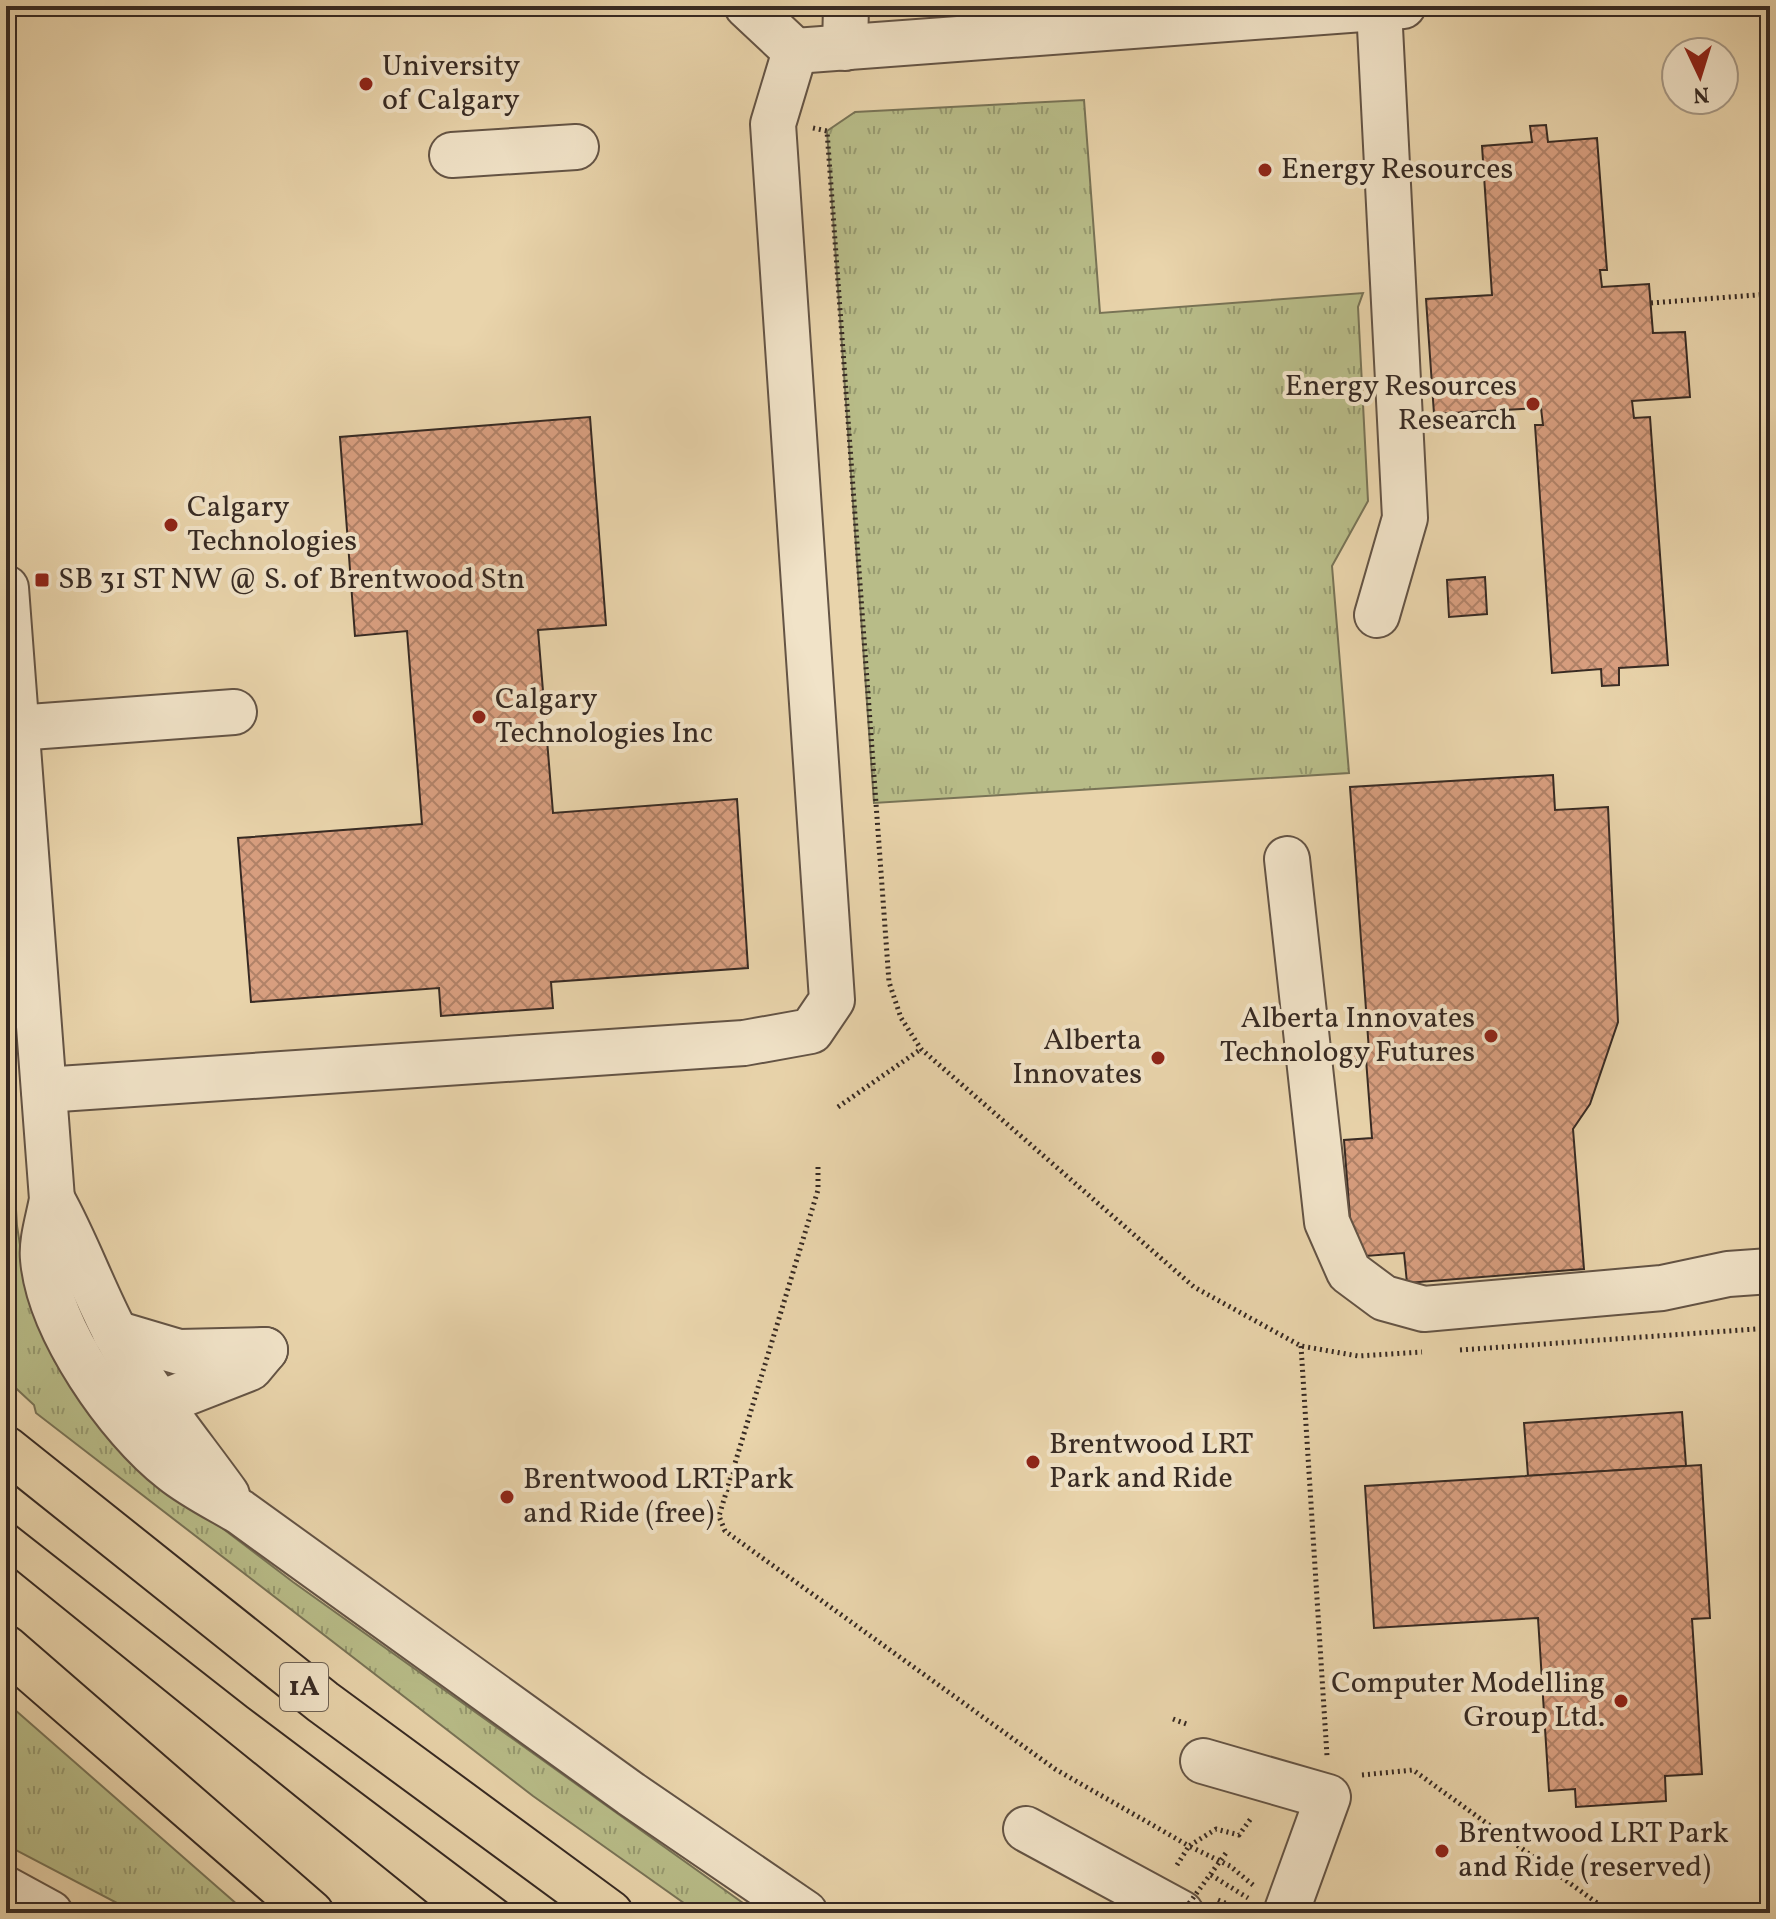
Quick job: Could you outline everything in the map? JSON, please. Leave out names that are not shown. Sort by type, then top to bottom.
[{"type":"highway","name":"1A","points":[[6,1449],[323,1702],[610,1913]]},
{"type":"highway","points":[[6,1648],[311,1913]]},
{"type":"street","points":[[747,6],[795,51]]},
{"type":"street","points":[[44,1090],[744,1043],[811,1031],[832,1000],[773,124],[795,51],[846,27],[1391,7],[1405,518],[1377,615]]},
{"type":"street","points":[[452,155],[576,147]]},
{"type":"street","points":[[6,588],[16,728],[21,998],[44,1090],[52,1199],[43,1259],[63,1327],[93,1383],[141,1411]]},
{"type":"street","points":[[16,728],[234,712]]},
{"type":"street","points":[[1287,859],[1327,1222],[1349,1272],[1384,1298],[1424,1309],[1662,1288],[1728,1274],[1770,1271]]},
{"type":"street","points":[[52,1199],[80,1249],[115,1333],[141,1411],[173,1472],[240,1512],[631,1794],[805,1913]]},
{"type":"street","points":[[115,1333],[179,1352],[265,1350],[250,1368],[141,1411]]},
{"type":"street","points":[[1203,1761],[1328,1797],[1286,1913]]},
{"type":"street","points":[[1026,1829],[1178,1900]]},
{"type":"street","points":[[6,1889],[50,1913]]},
{"type":"path","points":[[800,126],[827,131],[889,982],[901,1018],[921,1049],[1194,1287],[1301,1346],[1358,1356],[1436,1351]]},
{"type":"path","points":[[1651,303],[1770,294]]},
{"type":"path","points":[[838,1107],[921,1049]]},
{"type":"path","points":[[818,1167],[818,1190],[719,1516],[725,1531],[1055,1769],[1230,1866],[1250,1881]]},
{"type":"path","points":[[1452,1350],[1770,1328]]},
{"type":"path","points":[[1301,1346],[1328,1767]]},
{"type":"path","points":[[1356,1773],[1370,1777],[1413,1770],[1611,1913]]},
{"type":"path","points":[[1178,1900],[1189,1846],[1216,1829],[1239,1835],[1260,1809]]},
{"type":"path","points":[[1178,1900],[1211,1875],[1226,1853]]},
{"type":"path","points":[[1211,1875],[1240,1896]]},
{"type":"green space","points":[[1084,100],[1100,313],[1363,293],[1358,307],[1368,501],[1332,566],[1349,773],[874,803],[827,131],[855,112]]},
{"type":"green space","points":[[6,1159],[13,1160],[17,1226],[25,1276],[54,1360],[88,1413],[121,1451],[293,1582],[757,1913],[698,1913],[533,1796],[36,1413],[34,1405],[6,1379]]},
{"type":"green space","points":[[6,1702],[247,1913],[136,1913],[6,1845]]},
{"type":"building","name":"Energy Resources Research","points":[[1546,125],[1548,142],[1597,138],[1607,270],[1600,270],[1602,287],[1649,284],[1653,333],[1685,332],[1690,397],[1632,401],[1634,418],[1650,417],[1668,665],[1619,668],[1619,685],[1602,686],[1601,669],[1552,673],[1535,425],[1543,425],[1541,408],[1434,414],[1426,299],[1492,295],[1482,146],[1532,142],[1530,126]]},
{"type":"building","name":"Calgary Technologies Inc","points":[[590,417],[606,625],[538,630],[553,813],[737,799],[748,968],[551,982],[553,1008],[441,1016],[439,988],[251,1002],[238,838],[422,824],[407,631],[355,636],[340,437]]},
{"type":"building","points":[[1485,577],[1487,614],[1449,617],[1447,580]]},
{"type":"building","name":"Alberta Innovates Technology Futures","points":[[1553,775],[1555,810],[1608,807],[1618,1022],[1590,1104],[1573,1129],[1584,1269],[1407,1283],[1404,1253],[1353,1257],[1344,1140],[1372,1138],[1366,1059],[1333,1061],[1332,1053],[1369,1051],[1350,787]]},
{"type":"building","points":[[1682,1412],[1686,1466],[1528,1476],[1524,1423]]},
{"type":"building","name":"Computer Modelling Group Ltd.","points":[[1701,1465],[1710,1618],[1692,1619],[1702,1774],[1665,1776],[1666,1801],[1576,1807],[1575,1789],[1549,1791],[1538,1618],[1374,1628],[1365,1486]]},
{"type":"tram line","points":[[6,1518],[247,1707],[521,1913]]},
{"type":"tram line","points":[[6,1562],[440,1913]]},
{"type":"place","name":"University of Calgary","points":[[366,84]]},
{"type":"place","name":"Energy Resources","points":[[1265,170]]},
{"type":"place","name":"Energy Resources Research","points":[[1533,404]]},
{"type":"place","name":"Calgary Technologies","points":[[171,525]]},
{"type":"place","name":"SB 31 ST NW @ S. of Brentwood Stn","points":[[42,580]]},
{"type":"place","name":"Calgary Technologies Inc","points":[[479,717]]},
{"type":"place","name":"Alberta Innovates Technology Futures","points":[[1491,1036]]},
{"type":"place","name":"Alberta Innovates","points":[[1158,1058]]},
{"type":"place","name":"Brentwood LRT Park and Ride","points":[[1033,1462]]},
{"type":"place","name":"Brentwood LRT Park and Ride (free)","points":[[507,1497]]},
{"type":"place","name":"Computer Modelling Group Ltd.","points":[[1621,1701]]},
{"type":"place","name":"Brentwood LRT Park and Ride (reserved)","points":[[1442,1851]]}]
